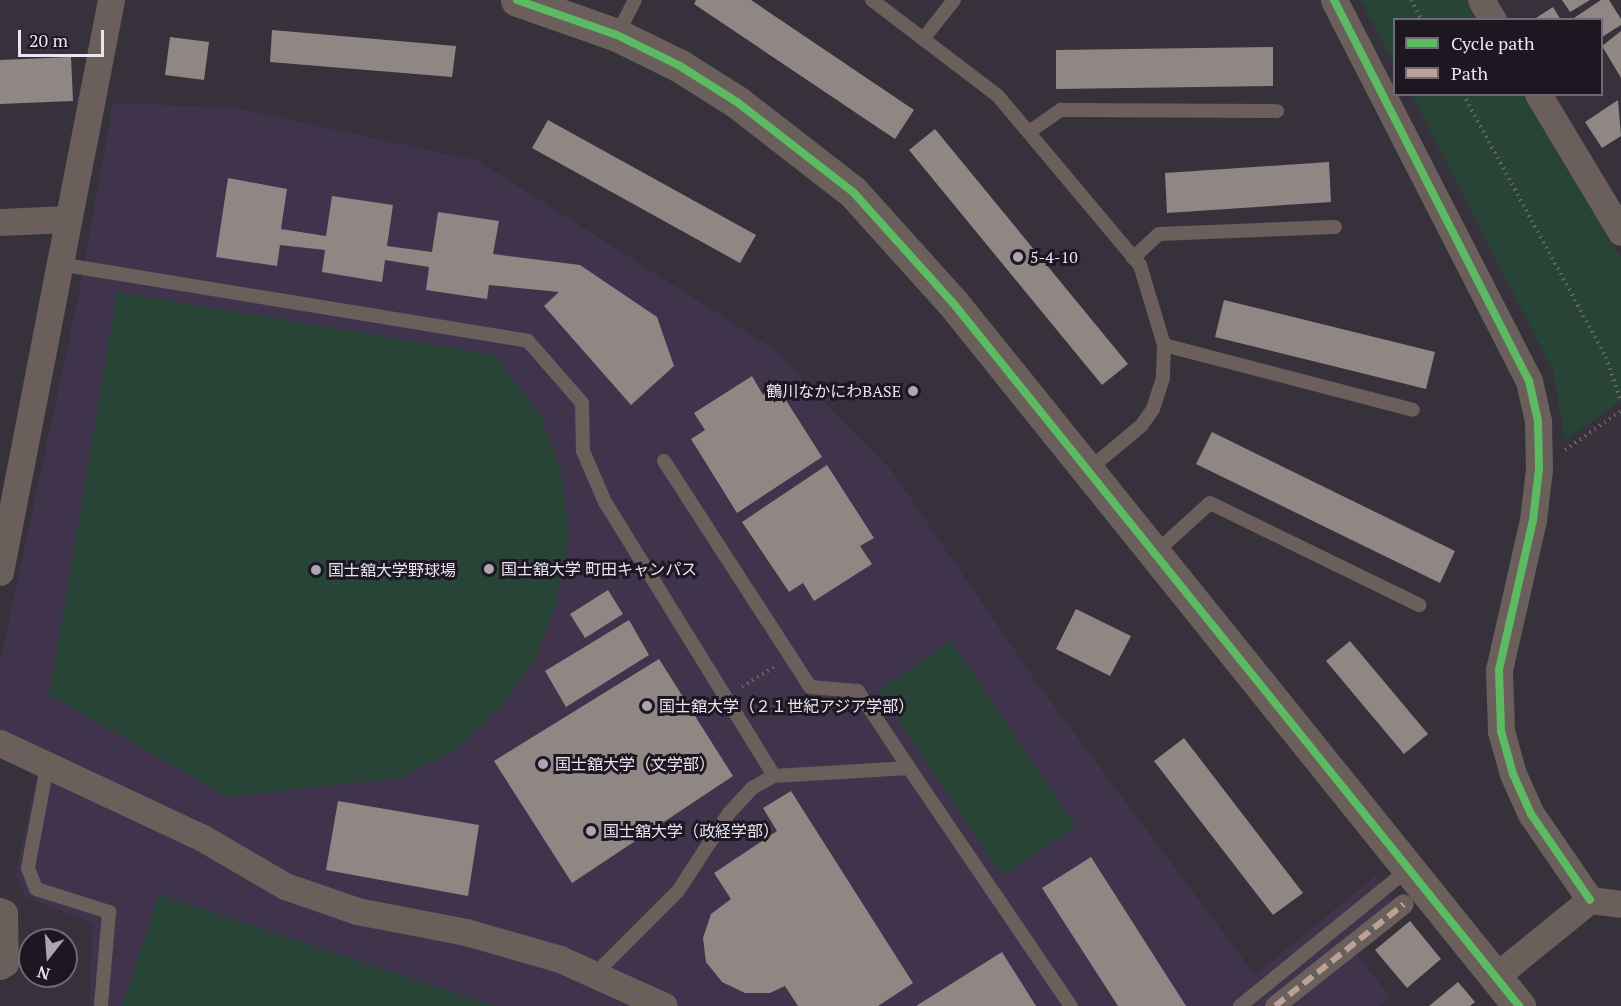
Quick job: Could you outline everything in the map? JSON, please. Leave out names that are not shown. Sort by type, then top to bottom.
[{"type":"street","points":[[0,572],[12,449],[59,264],[111,0]]},
{"type":"street","points":[[517,0],[617,35],[680,66],[737,102],[853,192],[946,295],[1519,1006]]},
{"type":"street","points":[[1334,0],[1529,381],[1538,421],[1539,470],[1533,520],[1499,670],[1501,731],[1513,774],[1531,814],[1590,900]]},
{"type":"street","points":[[1481,0],[1492,18]]},
{"type":"street","points":[[1539,96],[1621,232]]},
{"type":"street","points":[[0,222],[68,219]]},
{"type":"street","points":[[0,743],[47,767],[201,837],[285,886],[357,911],[466,932],[596,973],[664,1006]]},
{"type":"street","points":[[1496,976],[1590,900],[1621,904]]},
{"type":"street","points":[[1275,1006],[1404,904]]},
{"type":"street","points":[[0,911],[4,912],[5,963],[0,966]]},
{"type":"lane","points":[[617,35],[635,0]]},
{"type":"lane","points":[[872,0],[998,96],[1133,258],[1154,303],[1164,345],[1163,378],[1154,409],[1142,425],[1088,470]]},
{"type":"lane","points":[[923,39],[954,0]]},
{"type":"lane","points":[[1029,132],[1061,110],[1277,111]]},
{"type":"lane","points":[[1133,258],[1159,234],[1335,227]]},
{"type":"lane","points":[[59,264],[528,341],[582,403],[584,451],[605,502],[774,776]]},
{"type":"lane","points":[[1164,345],[1413,411]]},
{"type":"lane","points":[[664,461],[810,687],[858,691],[1071,1006]]},
{"type":"lane","points":[[1155,553],[1210,503],[1419,605]]},
{"type":"lane","points":[[47,767],[28,868],[36,890],[109,912],[101,1006]]},
{"type":"lane","points":[[596,973],[678,891],[729,813],[752,788],[774,776],[909,768]]},
{"type":"lane","points":[[1239,1006],[1410,868]]},
{"type":"path","points":[[1411,0],[1421,18]]},
{"type":"path","points":[[1464,96],[1605,357],[1621,402]]},
{"type":"path","points":[[1539,470],[1621,411]]},
{"type":"path","points":[[726,697],[790,657]]},
{"type":"shaded area","name":"国士舘大学 町田キャンパス","points":[[113,103],[237,108],[478,161],[772,348],[894,474],[1039,686],[1255,975],[1375,876],[1406,915],[1357,955],[1390,997],[1379,1006],[89,1006],[93,923],[25,897],[16,873],[43,748],[0,729],[0,663],[80,288]]},
{"type":"green space","points":[[1360,0],[1467,0],[1477,18],[1393,18],[1393,61]]},
{"type":"green space","points":[[1413,96],[1524,96],[1621,257],[1621,401],[1565,440],[1553,371]]},
{"type":"green space","name":"国士舘大学野球場","points":[[117,292],[495,355],[541,416],[562,474],[569,537],[556,603],[534,662],[503,705],[457,749],[399,778],[228,797],[49,695]]},
{"type":"green space","points":[[951,641],[1076,827],[1002,876],[878,690]]},
{"type":"green space","points":[[159,894],[495,1006],[122,1006]]},
{"type":"building","points":[[696,0],[751,0],[914,110],[895,139],[694,4]]},
{"type":"building","points":[[1562,0],[1590,0],[1570,12]]},
{"type":"building","points":[[1601,0],[1609,0],[1621,19],[1621,25],[1603,36],[1603,18],[1574,18]]},
{"type":"building","points":[[1553,7],[1560,18],[1536,18]]},
{"type":"building","points":[[272,30],[456,46],[452,77],[270,62]]},
{"type":"building","points":[[1621,31],[1621,78],[1603,48],[1603,45]]},
{"type":"building","points":[[170,37],[209,42],[204,80],[165,75]]},
{"type":"building","points":[[1273,47],[1273,86],[1056,89],[1056,50]]},
{"type":"building","points":[[71,57],[73,101],[0,104],[0,60]]},
{"type":"building","points":[[1618,100],[1621,136],[1602,148],[1585,122]]},
{"type":"building","points":[[548,120],[756,235],[740,263],[532,148]]},
{"type":"building","name":"5-4-10","points":[[935,129],[1128,364],[1102,385],[909,150]]},
{"type":"building","points":[[1329,162],[1331,202],[1167,213],[1165,173]]},
{"type":"building","points":[[228,178],[287,189],[281,229],[326,236],[332,196],[393,205],[387,246],[432,252],[438,212],[499,221],[493,254],[580,265],[657,317],[674,366],[631,405],[544,306],[559,292],[489,285],[487,299],[426,290],[429,267],[385,260],[382,282],[322,272],[325,250],[280,245],[277,266],[216,257]]},
{"type":"building","points":[[1224,300],[1435,352],[1426,389],[1215,337]]},
{"type":"building","points":[[752,376],[763,395],[777,386],[822,457],[737,513],[691,439],[705,430],[694,413]]},
{"type":"building","points":[[1212,432],[1455,551],[1440,583],[1196,464]]},
{"type":"building","points":[[827,465],[874,538],[860,546],[872,564],[814,601],[803,583],[789,592],[742,522]]},
{"type":"building","points":[[608,590],[623,614],[585,638],[570,614]]},
{"type":"building","points":[[1076,609],[1131,636],[1110,676],[1056,649]]},
{"type":"building","points":[[629,620],[649,655],[566,707],[545,671]]},
{"type":"building","points":[[1350,641],[1428,734],[1404,754],[1326,661]]},
{"type":"building","points":[[659,659],[733,776],[572,883],[494,761]]},
{"type":"building","points":[[1184,738],[1303,893],[1273,915],[1154,761]]},
{"type":"building","points":[[791,791],[913,983],[878,1006],[798,1006],[785,986],[770,993],[745,993],[722,982],[706,962],[703,938],[711,914],[731,899],[714,873],[777,831],[763,808]]},
{"type":"building","points":[[338,801],[479,825],[468,896],[326,870]]},
{"type":"building","points":[[1091,857],[1186,1006],[1118,1006],[1042,888]]},
{"type":"building","points":[[1410,921],[1441,959],[1407,988],[1375,950]]},
{"type":"building","points":[[1002,952],[1036,1006],[916,1006]]},
{"type":"building","points":[[1458,982],[1475,1002],[1470,1006],[1429,1006]]},
{"type":"marked path","points":[[1275,1006],[1404,904]]},
{"type":"cycle path","points":[[517,0],[617,35],[680,66],[737,102],[853,192],[953,303],[1519,1006]]},
{"type":"cycle path","points":[[1334,0],[1529,381],[1538,421],[1539,469],[1533,520],[1499,670],[1501,731],[1513,774],[1531,814],[1590,900]]},
{"type":"place","name":"5-4-10","points":[[1018,257]]},
{"type":"place","name":"鶴川なかにわBASE","points":[[913,391]]},
{"type":"place","name":"国士舘大学 町田キャンパス","points":[[489,569]]},
{"type":"place","name":"国士舘大学野球場","points":[[316,570]]},
{"type":"place","name":"国士舘大学（２１世紀アジア学部）","points":[[647,706]]},
{"type":"place","name":"国士舘大学（文学部）","points":[[543,764]]},
{"type":"place","name":"国士舘大学（政経学部）","points":[[591,831]]}]
